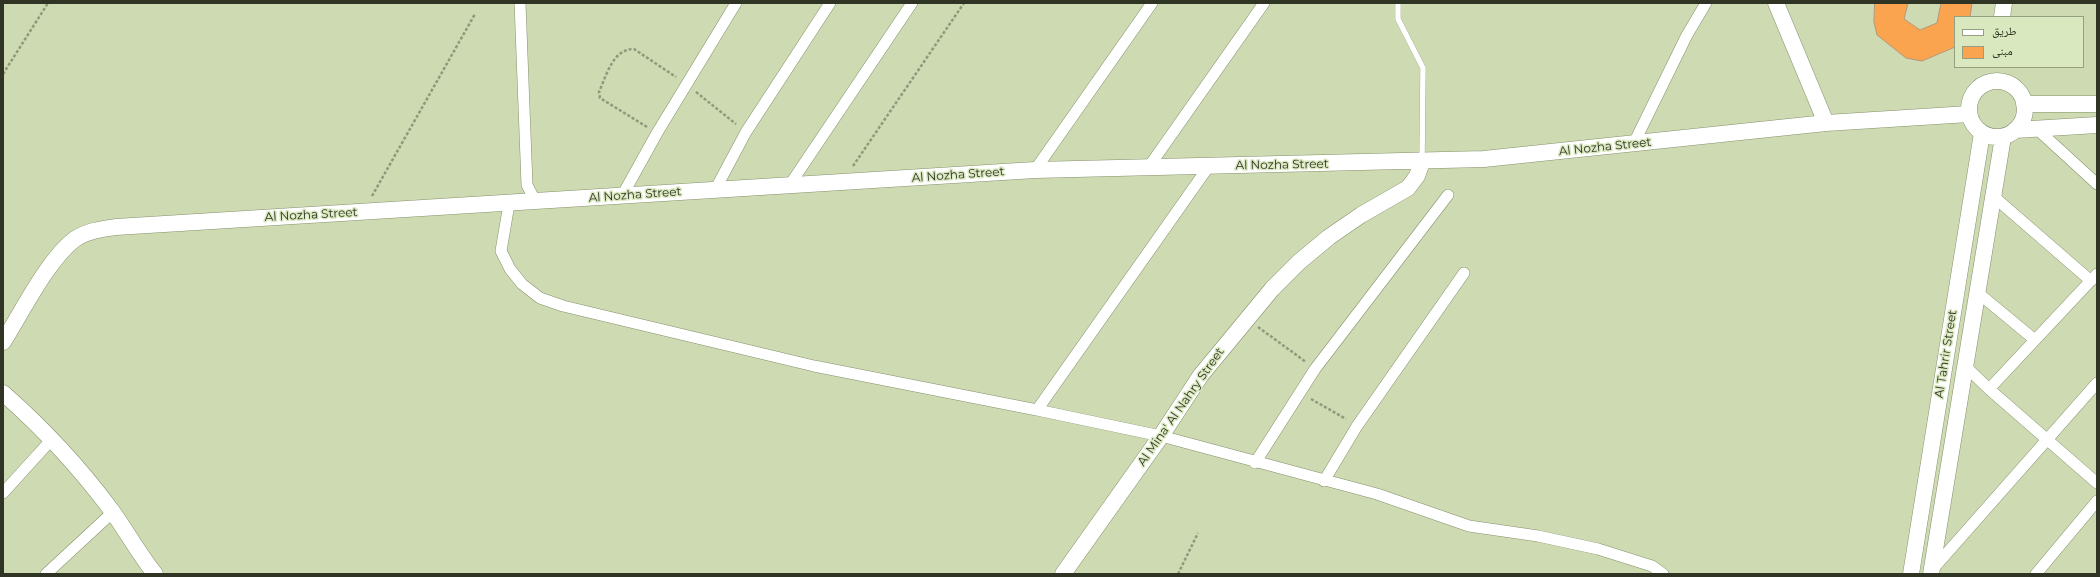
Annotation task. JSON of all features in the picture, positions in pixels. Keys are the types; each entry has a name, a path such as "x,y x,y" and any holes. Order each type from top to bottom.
{"main road":[{"path":"1776,3 1826,122"},
{"path":"2002,16 2004,3"},
{"path":"2009,134 2024,115 2024,104 2018,91 1994,74 1985,84 1977,89 1972,96 1969,105 1969,114 1973,126 1982,133 1996,138 2037,129 2097,124"},
{"path":"2024,104 2097,104"},
{"name":"Al Nozha Street","path":"3,342 61,252 77,238 96,230 116,227 509,204 1035,170 1484,160 1826,122 1969,114"},
{"name":"Al Tahrir Street","path":"1911,574 1982,133"},
{"name":"Al Tahrir Street","path":"1931,572 1993,196 2009,134"},
{"name":"Al Mina' Al Nahry Street","path":"1063,574 1161,436 1201,375 1272,289 1299,262 1329,237 1361,215 1408,188 1417,176 1422,162"},
{"path":"3,393 52,439 85,476 113,512 150,572"}],"street":[{"path":"520,3 528,185 536,202"},
{"path":"622,196 657,133 736,3"},
{"path":"715,190 746,132 830,3"},
{"path":"789,186 912,3"},
{"path":"1035,170 1152,3"},
{"path":"1148,168 1264,3"},
{"path":"1634,143 1687,35 1706,3"},
{"path":"2037,129 2097,184"},
{"path":"1037,410 1209,166"},
{"path":"1255,462 1315,369 1448,195"},
{"path":"1989,389 2094,278 1993,196"},
{"path":"509,204 501,251 510,269 518,279 540,298 563,306 814,366 1161,436 1377,494 1469,526 1544,537 1598,549 1652,566 1663,574"},
{"path":"1324,481 1357,426 1464,273"},
{"path":"1977,292 2035,340"},
{"path":"1965,366 1989,389 2097,483"},
{"path":"1931,572 2097,383"},
{"path":"3,493 52,439"},
{"path":"2036,574 2097,502"},
{"path":"46,574 113,512"}],"lane":[{"path":"1398,3 1398,19 1423,68 1422,162"}],"path":[{"path":"3,74 48,3"},
{"path":"842,182 964,3"},
{"path":"363,212 475,14"},
{"path":"657,133 600,98 599,92 618,53 626,49 634,49 687,85 746,132"},
{"path":"1247,318 1315,369"},
{"path":"1300,392 1357,426"},
{"path":"1178,574 1198,533"}],"building":[{"path":"1875,3 1908,3 1904,19 1920,30 1937,23 1941,3 1972,3 1970,16 1954,16 1954,47 1922,61 1906,58 1877,35 1874,22"}]}
